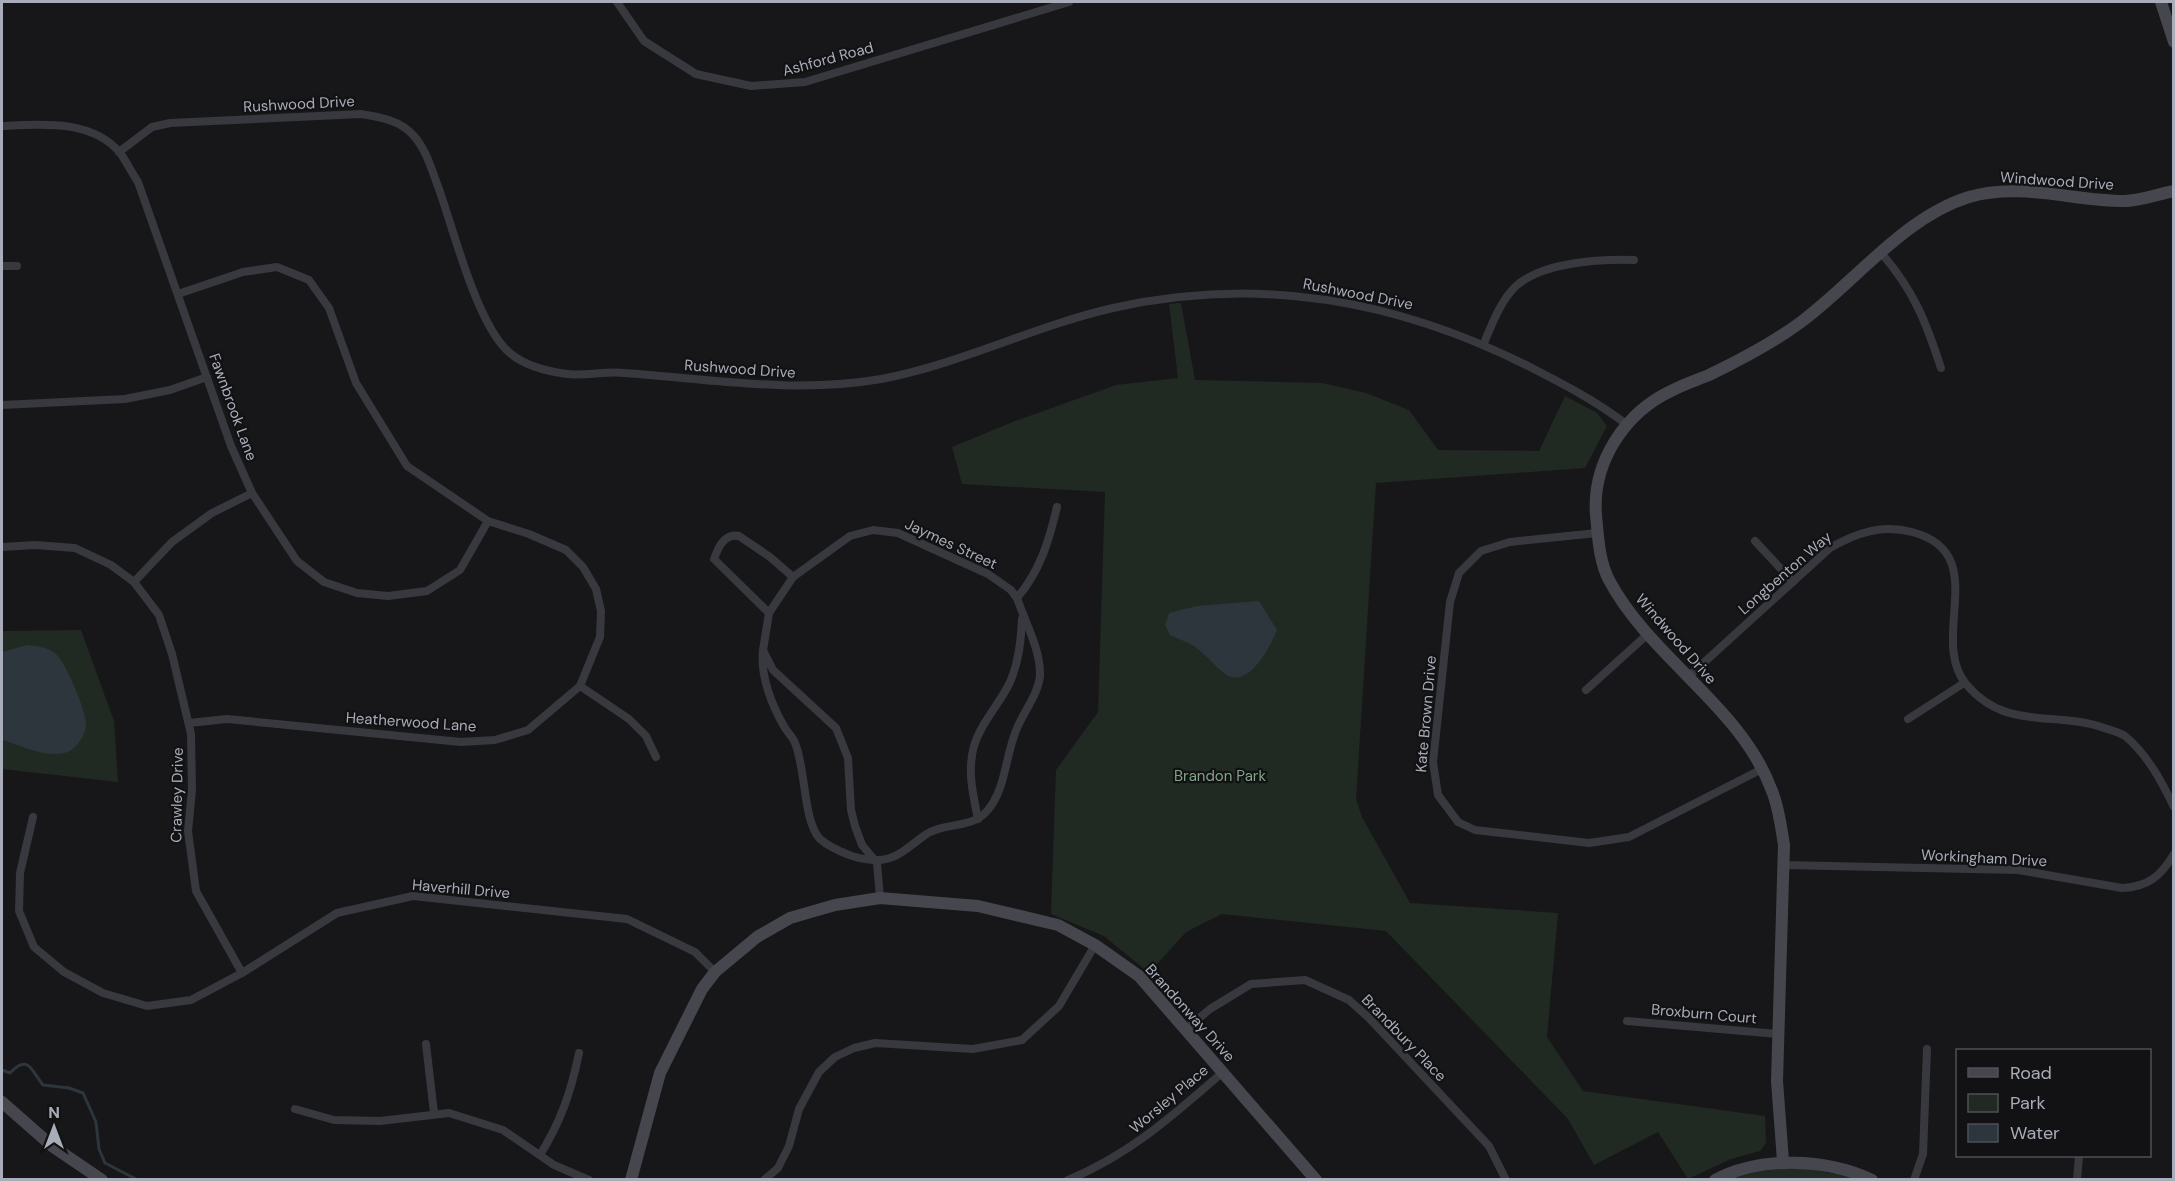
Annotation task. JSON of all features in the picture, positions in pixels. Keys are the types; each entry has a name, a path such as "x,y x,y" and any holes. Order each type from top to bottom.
{"street":[{"name":"Ashford Road","path":"617,2 644,41 696,74 736,85 766,87 804,82 1069,2"},
{"path":"2160,2 2174,42"},
{"name":"Rushwood Drive","path":"119,152 152,127 170,123 361,114 389,119 413,134 428,158 483,315 503,347 534,368 570,375 620,372 779,387 847,383 913,373 1110,309 1154,300 1222,294 1295,295 1360,305 1412,317 1484,344 1588,396 1626,424"},
{"name":"Fawnbrook Lane","path":"2,126 49,123 87,130 119,152 138,182 207,377 252,493 297,561 324,582 357,593 388,596 427,591 460,570 488,521"},
{"name":"Windwood Drive","path":"1783,1161 1777,1081 1784,865 1780,819 1773,791 1762,769 1731,724 1635,618 1608,579 1597,533 1597,483 1607,456 1626,424 1672,390 1743,357 1798,324 1882,254 1907,229 1927,215 1973,196 1997,191 2129,201 2174,191"},
{"path":"1882,254 1922,310 1941,368"},
{"path":"1484,344 1500,308 1516,286 1539,273 1599,259 1634,260"},
{"path":"2,266 17,266"},
{"name":"Heatherwood Lane","path":"178,294 243,272 277,267 309,280 329,308 356,384 407,466 488,521 529,534 566,550 583,567 596,589 601,611 600,638 580,686 528,730 495,740 460,742 227,719 189,723"},
{"path":"2,405 125,399 170,390 207,377"},
{"path":"134,582 172,542 212,513 252,493"},
{"path":"1017,598 1047,549 1057,507"},
{"name":"Longbenton Way","path":"1688,677 1830,548 1854,534 1900,529 1930,537 1951,559 1957,590 1953,634 1955,659 1964,683 1990,707 2024,718 2093,724 2123,735 2146,758 2174,807"},
{"name":"Jaymes Street","path":"769,613 793,578 850,536 873,530 898,532 988,574 1011,590 1017,598 1038,657 1040,677 1034,696 1017,727 999,792 987,812 978,819 970,776 974,746 992,709 1010,682 1020,651 1023,615"},
{"name":"Kate Brown Drive","path":"1597,533 1510,542 1481,551 1459,573 1450,602 1433,762 1437,795 1458,822 1475,830 1588,843 1629,837 1762,769"},
{"path":"793,578 770,557 739,536 734,535 725,539 714,559 769,613 762,658 770,698 795,742 805,779 812,826 820,838 837,851 877,862 900,854 916,844 926,834 978,819"},
{"path":"1755,540 1793,582"},
{"name":"Crawley Drive","path":"2,547 35,545 75,549 111,565 134,582 159,615 172,654 189,723 192,790 188,831 196,891 242,974"},
{"path":"1586,690 1649,633"},
{"path":"763,650 773,670 836,728 848,758 851,810 855,826 868,855 877,862 880,898"},
{"path":"1908,718 1964,683"},
{"path":"580,686 629,719 646,736 656,757"},
{"name":"Haverhill Drive","path":"33,817 20,873 19,912 34,947 64,972 103,993 147,1006 190,1000 242,974 337,913 413,896 627,919 695,951 716,972"},
{"name":"Workingham Drive","path":"1784,865 2018,870 2122,888 2139,887 2152,880 2163,872 2172,858"},
{"name":"Brandonway Drive","path":"632,1179 660,1073 702,989 716,972 757,937 790,918 836,905 880,898 978,906 1058,926 1095,945 1139,976 1316,1179"},
{"path":"764,1179 778,1168 789,1146 799,1108 819,1072 835,1057 854,1048 875,1043 973,1049 1022,1040 1059,1006 1095,945"},
{"name":"Brandbury Place","path":"1186,1029 1210,1009 1251,984 1305,980 1349,1000 1369,1018 1489,1146 1506,1179"},
{"name":"Broxburn Court","path":"1627,1021 1778,1035"},
{"path":"426,1044 434,1113"},
{"path":"1914,1179 1923,1154 1927,1049"},
{"path":"540,1155 552,1136 570,1095 579,1053"},
{"name":"Worsley Place","path":"1068,1179 1101,1166 1148,1137 1223,1072"},
{"path":"2,1102 52,1146 102,1179"},
{"path":"296,1108 334,1120 380,1121 449,1113 502,1130 554,1165 589,1179"},
{"path":"2077,1179 2079,1157"},
{"path":"1715,1179 1728,1173 1783,1161 1834,1166 1872,1179"}],"green space":[{"name":"Brandon Park","path":"1181,303 1195,380 1322,383 1366,393 1409,410 1438,450 1539,451 1565,396 1597,413 1607,426 1585,468 1376,483 1356,799 1362,817 1410,903 1558,913 1547,1037 1583,1091 1765,1116 1766,1143 1760,1151 1731,1159 1688,1179 1658,1132 1594,1165 1568,1119 1386,931 1222,914 1186,932 1149,973 1104,936 1051,914 1056,770 1098,712 1105,492 962,484 952,447 1015,421 1116,385 1178,378 1169,304"},
{"path":"81,630 114,721 118,782 2,769 2,631"},
{"path":"1774,1163 1870,1180 1715,1180"}],"water":[{"path":"1259,601 1277,630 1260,661 1253,669 1239,677 1227,675 1195,647 1170,635 1165,625 1169,613 1197,606"},
{"path":"27,645 39,646 57,655 79,697 85,715 85,732 80,741 68,752 49,754 2,740 2,652"}],"waterway":[{"path":"2,1070 10,1073 16,1067 26,1065 33,1070 43,1085 69,1088 83,1093 96,1122 99,1149 105,1163 138,1180"}]}
